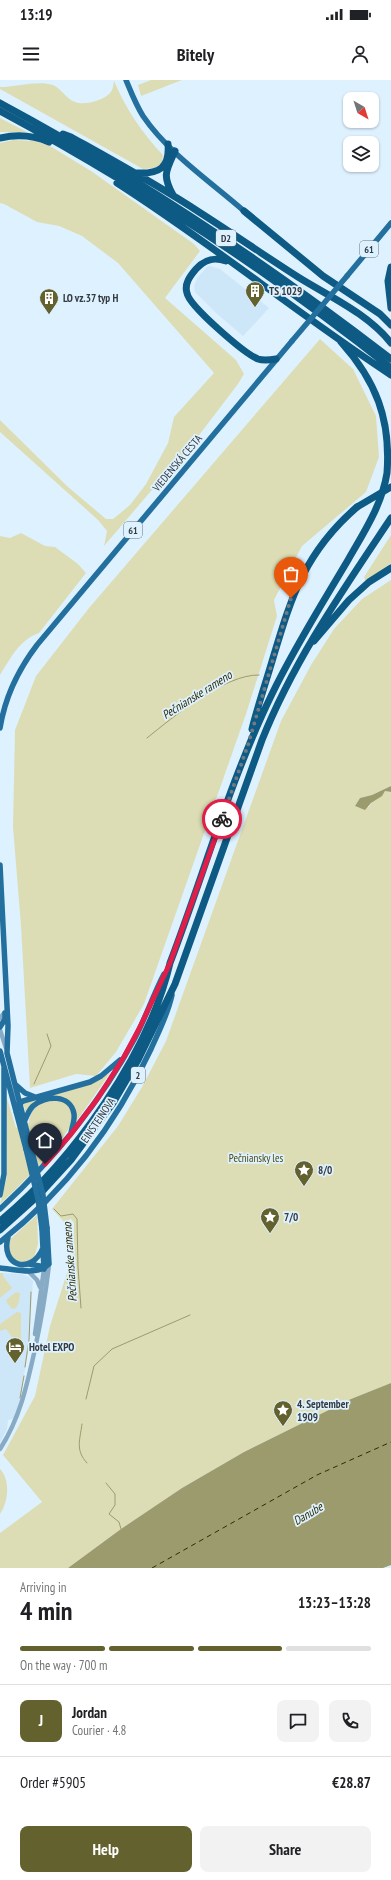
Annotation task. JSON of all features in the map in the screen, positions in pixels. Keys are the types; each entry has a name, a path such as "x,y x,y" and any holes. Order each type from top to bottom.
{"highway":[{"name":"D2","path":"0,103 131,178 241,249 311,298 391,359"},
{"name":"D2","path":"0,111 52,139 149,197 291,292 391,368"},
{"path":"51,131 71,137 135,172 298,277 354,311 379,330 391,344"},
{"path":"0,138 10,136 28,136 50,142 158,210 341,342 391,375"},
{"path":"135,172 151,173 162,168 168,158 168,144"},
{"path":"173,196 165,177 166,170 175,151"},
{"path":"149,197 158,210"},
{"path":"244,211 323,276 380,314 391,325"},
{"path":"230,261 216,258 202,263 188,280 186,289 188,297 208,320 250,355 263,361 276,360"},
{"path":"391,266 388,281 391,308"},
{"path":"248,745 279,679 368,525 385,485 389,440 383,408 375,387 368,376 341,342"},
{"path":"0,1221 50,1173 81,1136 108,1099 132,1057 166,983 170,963 248,745 286,613 297,585 319,547 339,524 357,507 391,487"},
{"path":"0,1230 55,1178 96,1128 113,1103 138,1060 175,984 262,740 285,688 315,633 391,518"},
{"path":"308,647 349,600 369,582 391,568"}],"main road":[{"path":"126,80 142,114 156,133 244,211"},
{"name":"VIEDENSKÁ CESTA","path":"0,728 6,702 15,680 34,650 391,223"},
{"path":"0,865 6,1003 8,1018 7,1053 25,1120 29,1149"},
{"name":"EINSTEINOVA","path":"0,1209 33,1178 71,1134 98,1098 124,1057 170,963"},
{"name":"EINSTEINOVA","path":"0,1242 42,1205 66,1180 110,1123 145,1062 170,1005 175,984"},
{"path":"0,1031 5,1019 6,1003"},
{"path":"0,1051 16,1112 43,1195 47,1268"},
{"name":"2","path":"20,1103 95,1080 124,1057"},
{"path":"0,1196 4,1174 4,1068"},
{"path":"16,1085 25,1093 36,1097"},
{"path":"25,1120 29,1111 38,1103 53,1098 62,1099 70,1105 74,1113 71,1134"},
{"path":"16,1112 20,1103"},
{"path":"45,1229 43,1248 47,1268"},
{"path":"10,1234 4,1247 5,1257 14,1263 28,1267"},
{"path":"28,1267 36,1260 43,1248"},
{"path":"0,1268 40,1266 47,1268"}],"street":[{"path":"0,1018 5,1012"},
{"path":"7,1053 0,1031 6,1029 8,1018"},
{"path":"28,1267 41,1289"},
{"path":"34,1351 41,1289 47,1268"},
{"path":"0,1449 22,1404 34,1351 47,1268"}],"shaded area":[{"path":"210,266 220,269 269,308 243,336 216,313 195,292 194,286 197,278 207,267"},
{"path":"0,1273 21,1274 29,1277 33,1281 28,1352 20,1398 15,1418 8,1420 7,1429 0,1443"}],"green space":[{"path":"151,80 182,80 141,96 138,85"},
{"path":"114,81 135,120 163,155 162,163 155,168 143,169 0,89 0,87 34,83 53,85 59,88 72,101 83,103 94,102 107,96 112,91"},
{"path":"0,118 27,132 0,132"},
{"path":"13,140 35,141 50,146 91,171 194,244 200,251 165,298 236,360 244,374 171,472 151,491 104,546 107,531 98,520 0,432 0,420 67,486 106,519 113,519 130,505 146,484 168,443 174,417 214,373 118,263 82,236 59,226 37,222 0,203 0,143"},
{"path":"320,339 353,369 376,416 379,457 366,492 302,546 274,600 277,616 246,714 144,1004 116,1052 96,1076 76,1074 30,1088 21,926 13,827 15,730 36,676 89,608"},
{"path":"21,533 45,546 55,547 78,564 86,573 39,633 26,640 16,650 0,675 0,536 10,538"},
{"path":"391,535 391,563 366,582 364,577"},
{"name":"Pečniansky les","path":"391,580 391,786 372,795 360,798 355,806 360,808 369,807 372,802 385,791 391,792 391,1383 351,1399 244,1452 182,1488 121,1529 68,1568 0,1568 0,1533 42,1502 3,1455 35,1396 50,1326 73,1254 74,1223 71,1219 64,1222 52,1209 118,1126 142,1087 166,1041 281,721 311,665 334,629 362,599"},
{"path":"110,1073 76,1122 75,1109 51,1096 26,1114 23,1103 90,1084"},
{"path":"6,1095 16,1128 29,1123 31,1113 35,1108 50,1100 56,1100 67,1105 71,1111 72,1119 67,1132 50,1153 0,1204 7,1176"},
{"path":"37,1215 38,1244 34,1258 21,1262 8,1258 4,1250 7,1242"},
{"path":"0,1273 3,1273 3,1276 12,1288 0,1298"},
{"path":"16,1292 20,1293 19,1302 16,1308 12,1309 6,1300"},
{"path":"17,1312 21,1313 21,1354 18,1350 20,1348 6,1329 0,1331 0,1324"},
{"path":"0,1469 6,1479 7,1492 5,1504 0,1514"}],"water":[{"path":"391,786 391,792 385,791 382,796 371,803 365,810 355,806 360,798 372,795"},
{"name":"Danube","path":"391,1383 391,1565 383,1568 68,1568 121,1529 182,1488 244,1452 351,1399"}],"waterway":[{"name":"Pečnianske rameno","path":"147,738 200,698 215,689 231,681 259,675"},
{"name":"Pečnianske rameno","path":"34,1084 51,1046 47,1034"},
{"name":"Pečnianske rameno","path":"54,1209 61,1216 73,1214 77,1219 81,1308"},
{"path":"25,1367 29,1340 31,1292"},
{"path":"86,1399 94,1366 112,1349 190,1315"},
{"path":"20,1398 24,1376"},
{"name":"Pečnianske rameno","path":"82,1424 79,1445 81,1454 87,1463"},
{"name":"Pečnianske rameno","path":"106,1483 115,1494 115,1505 109,1514 119,1522 121,1529"}],"ferry route":[{"path":"152,1568 317,1475 391,1442"}],"way so far":[{"path":"222,819 248,745 254,720 291,598"}],"place":[{"name":"TS 1029","path":"255,308"},
{"name":"LO vz.37 typ H","path":"49,315"},
{"name":"8/0","path":"304,1187"},
{"name":"7/0","path":"270,1234"},
{"name":"Hotel EXPO","path":"15,1364"},
{"name":"4. September 1909","path":"283,1427"}],"route":[{"path":"45,1164 71,1134 98,1098 124,1057 140,1027 170,963 222,819"}]}
